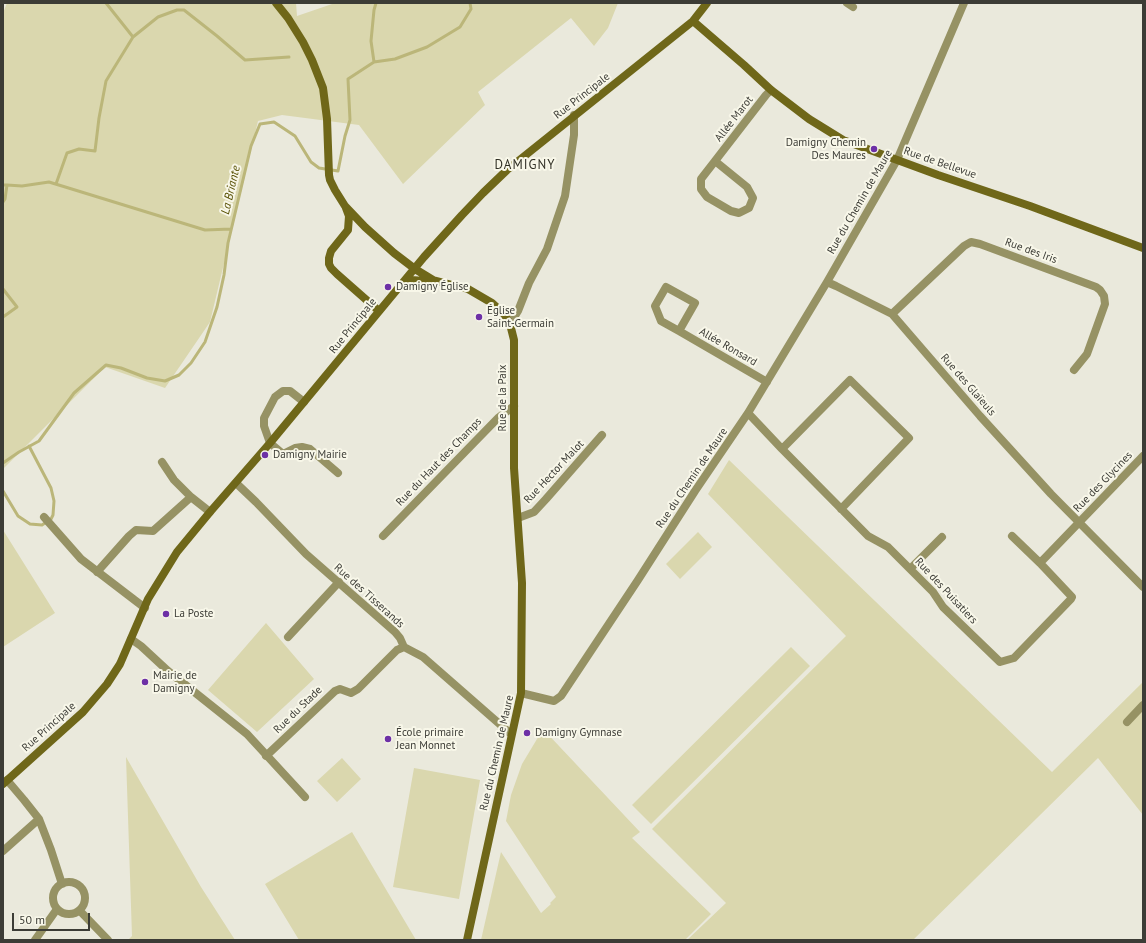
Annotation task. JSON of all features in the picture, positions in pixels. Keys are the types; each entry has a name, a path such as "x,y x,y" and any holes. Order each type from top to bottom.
{"street":[{"path":"276,3 288,18 303,42 323,88 327,119 330,180 349,216 348,230"},
{"name":"Rue Principale","path":"5,782 83,712 107,684 120,664 148,599 177,552 270,443 424,257 483,193 507,170 693,21 707,3"},
{"name":"Rue du Chemin de Maure","path":"467,940 521,693 554,701 561,696 638,580 694,491 748,413 897,160 964,3"},
{"name":"Rue de Bellevue","path":"693,21 744,64 771,90 809,119 843,140 938,175 1030,206 1143,248"},
{"name":"Allée Marot","path":"715,162 747,187 753,198 749,208 739,213 730,211 707,197 701,189 702,179 715,162 771,90"},
{"path":"345,206 365,228 415,269 433,280 468,289 492,303 504,314 510,324 518,311 529,283 547,249 565,196 574,135 574,115"},
{"path":"365,228 356,227 348,230 331,251 328,258 329,264 336,274 379,311"},
{"name":"Rue des Iris","path":"892,314 964,246 971,242 980,244 1096,287 1100,290 1104,296 1105,304 1087,354 1074,370"},
{"path":"404,282 411,280 433,280"},
{"name":"Rue des Glaïeuls","path":"826,282 892,314 985,421 1078,523 1143,587"},
{"name":"Allée Ronsard","path":"679,332 695,303 666,287 656,306 661,321 679,332 767,382"},
{"name":"Rue de la Paix","path":"510,324 514,340 514,468 522,583 521,693"},
{"path":"782,449 850,380 909,438 841,509"},
{"path":"304,402 290,390 283,391 276,397 264,418 264,426 270,443 283,454 295,448 302,447 310,449 338,473"},
{"name":"Rue du Haut des Champs","path":"383,536 498,418 514,406"},
{"name":"Rue des Puisatiers","path":"748,413 868,536 888,547 933,592 943,607 1000,662 1014,658 1072,597 1071,594 1040,563"},
{"name":"Rue Hector Malot","path":"518,518 534,512 602,435"},
{"name":"Rue des Glycines","path":"1078,523 1143,456"},
{"path":"162,462 174,480 191,497 210,512"},
{"name":"Rue des Tisserands","path":"236,483 306,554 395,632 400,638 404,647"},
{"path":"97,572 128,536 136,530 153,531 191,497"},
{"path":"44,517 81,559 144,608"},
{"path":"1012,536 1040,563 1078,523"},
{"path":"910,569 942,537"},
{"path":"288,637 339,582"},
{"path":"131,639 247,734 305,797"},
{"path":"404,647 423,656 511,734"},
{"name":"Rue du Stade","path":"266,756 334,691 340,690 350,693 358,689 398,650 404,647"},
{"path":"1126,722 1143,705"},
{"path":"5,782 24,800 39,819 62,884"},
{"path":"3,851 39,819"},
{"path":"66,882 77,884 82,888 85,903 80,911 75,914 65,914 57,908 53,901 56,889 62,884 66,882"},
{"path":"35,940 57,908"},
{"path":"80,911 108,940"}],"shaded area":[{"path":"7,3 296,3 297,16 335,3 618,3 608,28 594,46 571,18 478,92 485,105 403,184 359,125 282,115 258,121 210,322 165,388 105,367 3,469 3,13"},
{"path":"729,460 1052,772 1143,682 1143,815 1098,758 913,940 687,940 726,903 652,829 846,636 708,494"},
{"path":"3,530 55,613 3,647"},
{"path":"698,532 712,547 680,579 666,564"},
{"path":"266,623 314,679 257,732 208,690"},
{"path":"791,647 810,666 651,824 632,805"},
{"path":"543,729 640,832 632,838 711,914 685,940 481,940 501,852 541,913 556,897 506,821 511,795 522,764"},
{"path":"126,757 201,887 235,940 128,940 132,936"},
{"path":"342,758 361,779 337,802 317,781"},
{"path":"414,768 480,780 459,899 393,887"},
{"path":"352,832 416,940 299,940 265,884"}],"waterway":[{"path":"106,3 133,37"},
{"path":"374,62 371,41 376,3"},
{"name":"La Briante","path":"3,463 39,441 74,393 106,365 121,368 147,378 165,381 179,375 191,363 205,342 217,307 224,275 228,243 251,146 260,124 274,122 295,136 311,162 319,168 338,171 345,136 350,120 348,79 374,62 395,59 427,47 460,27 471,9 470,3"},
{"path":"56,184 67,153 79,149 95,151 106,81 133,37 158,17 177,10 184,10 245,60 289,57"},
{"path":"7,185 22,186 49,182 205,230 231,229"},
{"path":"3,185 7,185 5,199 3,202"},
{"path":"3,289 17,307 3,317"},
{"path":"3,491 18,516 30,524 42,525 51,519 53,515 54,501 51,488 29,446"}],"place":[{"name":"Damigny Chemin Des Maures","path":"874,149"},
{"name":"Damigny Église","path":"388,287"},
{"name":"Église Saint-Germain","path":"479,317"},
{"name":"Damigny Mairie","path":"265,455"},
{"name":"La Poste","path":"166,614"},
{"name":"Mairie de Damigny","path":"145,682"},
{"name":"Damigny Gymnase","path":"527,733"},
{"name":"École primaire Jean Monnet","path":"388,739"}],"district":[{"name":"DAMIGNY","path":"525,165"}]}
